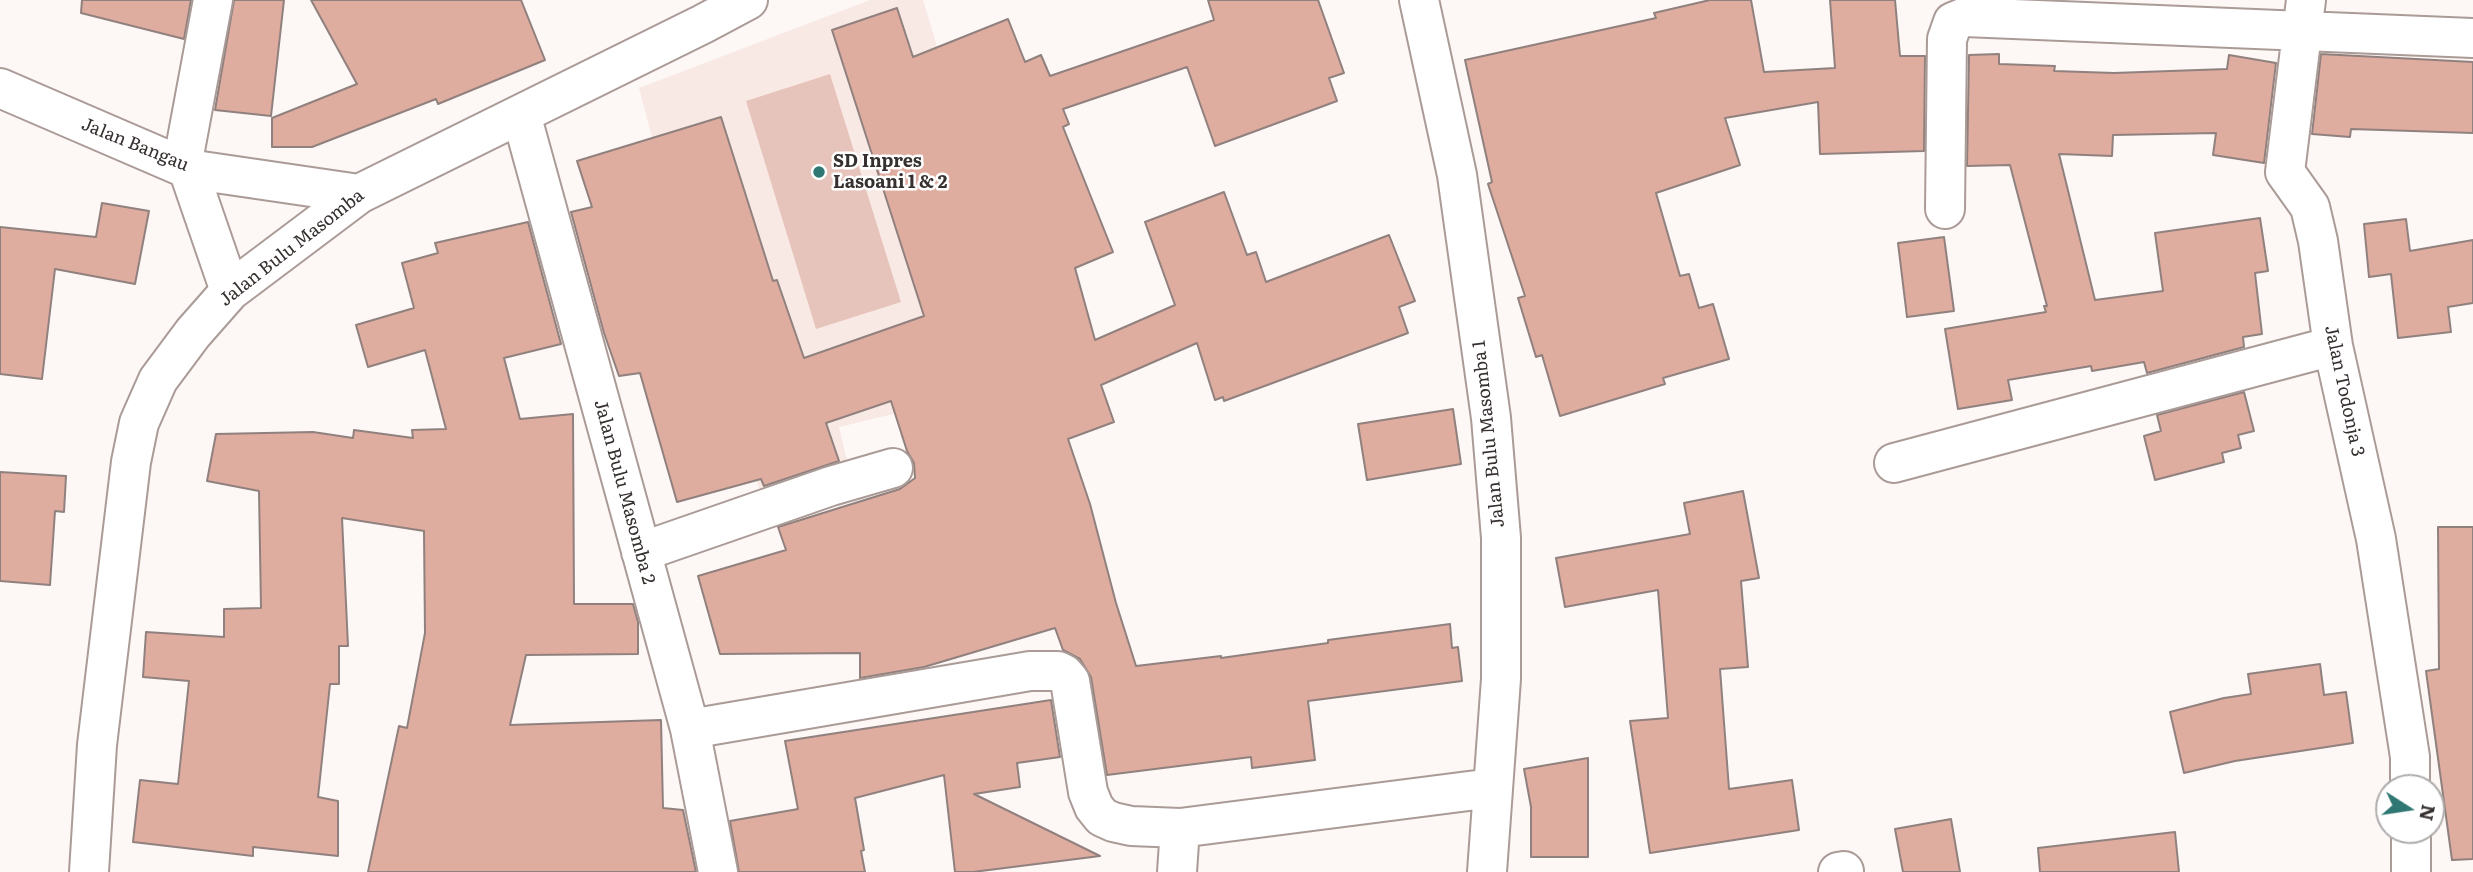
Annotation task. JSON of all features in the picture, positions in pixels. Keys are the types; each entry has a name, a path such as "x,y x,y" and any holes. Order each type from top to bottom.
{"street":[{"path":"213,0 185,168 230,291"},
{"name":"Jalan Bulu Masomba","path":"89,872 97,745 118,553 139,423 158,380 230,291 359,194 748,0"},
{"name":"Jalan Bulu Masomba 1","path":"1419,0 1457,175 1490,418 1500,538 1501,679 1487,872"},
{"path":"1945,209 1947,39 1953,22 1965,17 2303,16 2473,38"},
{"name":"Jalan Todonja 3","path":"2303,16 2285,172 2310,207 2318,241 2333,346 2376,539 2410,757 2410,774"},
{"name":"Jalan Bangau","path":"0,88 185,168 359,194"},
{"name":"Jalan Bulu Masomba 2","path":"521,114 690,729 718,872"},
{"path":"1894,463 2333,346"},
{"path":"641,552 831,486 893,468"},
{"path":"690,729 1030,671 1058,671 1070,681 1088,792 1102,817 1113,822 1131,826 1180,828 1492,788"},
{"path":"1177,872 1180,828"},
{"path":"2411,844 2411,872"},
{"path":"1838,872 1844,872"}],"shaded area":[{"name":"SD Inpres Lasoani 1 & 2","path":"870,0 923,0 1034,367 931,405 839,427 850,473 764,502 711,359 639,88"},
{"path":"830,74 901,302 816,329 746,101"}],"building":[{"path":"82,0 191,0 184,39 81,13"},
{"path":"234,0 284,0 271,116 215,110"},
{"path":"311,0 521,0 545,60 438,104 436,99 312,147 272,147 272,118 357,84"},
{"path":"1208,0 1318,0 1344,73 1329,78 1337,101 1215,146 1187,67 1063,109 1069,124 1063,127 1113,252 1075,268 1095,340 1175,305 1145,222 1224,192 1247,255 1256,252 1266,282 1389,235 1415,301 1399,307 1408,333 1224,401 1223,397 1215,400 1197,343 1101,385 1114,422 1068,439 1090,504 1136,666 1221,658 1450,624 1452,648 1458,647 1462,681 1308,701 1315,760 1252,768 1251,757 1107,775 1091,677 1080,659 1063,650 1055,628 924,667 860,678 860,653 720,654 698,576 786,550 778,527 900,489 915,478 914,463 907,451 891,401 826,423 839,461 764,486 761,479 677,502 640,373 619,376 604,333 571,212 592,207 577,161 721,117 773,281 777,280 804,358 924,316 832,30 897,8 913,57 1008,19 1025,62 1041,55 1050,76 1214,20"},
{"path":"1710,0 1751,0 1764,72 1835,68 1830,0 1895,0 1900,56 1925,56 1924,151 1820,154 1818,102 1725,118 1740,165 1656,193 1680,276 1689,274 1699,308 1713,304 1729,359 1663,378 1665,384 1560,416 1542,355 1536,357 1518,298 1525,296 1488,184 1492,182 1465,60 1656,18 1654,13"},
{"path":"1999,54 1999,64 2055,66 2054,71 2114,73 2227,69 2229,55 2276,63 2264,163 2213,155 2216,133 2113,135 2112,156 2059,154 2095,300 2163,291 2155,233 2260,218 2268,271 2255,273 2262,334 2243,337 2244,347 2147,373 2144,362 2092,371 2091,366 2008,380 2012,400 1958,409 1945,329 2046,312 2044,306 2047,306 2010,165 1967,166 1969,55"},
{"path":"2321,54 2473,62 2473,133 2351,129 2350,137 2312,134"},
{"path":"102,203 149,211 135,284 55,269 42,379 0,374 0,227 96,237"},
{"path":"2406,219 2410,251 2473,240 2473,303 2448,307 2451,332 2398,338 2391,274 2369,277 2364,224"},
{"path":"528,222 561,344 504,358 520,419 573,414 574,604 633,604 638,622 638,654 526,655 510,725 661,720 663,808 683,810 696,872 368,872 399,726 407,728 425,633 424,531 342,518 348,646 339,646 339,684 330,684 318,797 338,801 338,856 253,847 253,856 133,842 140,780 178,784 189,681 143,677 146,632 224,637 224,609 261,608 259,491 207,481 216,434 313,432 353,438 354,430 413,438 412,430 446,429 425,350 368,367 356,325 414,308 402,263 438,253 435,243"},
{"path":"1944,237 1954,311 1907,317 1898,243"},
{"path":"2244,392 2254,431 2238,435 2241,448 2222,453 2224,462 2155,480 2144,436 2161,431 2157,415"},
{"path":"1453,409 1461,464 1367,480 1358,424"},
{"path":"0,472 66,476 64,512 55,511 50,585 0,581"},
{"path":"1743,491 1759,578 1741,581 1748,667 1720,669 1729,789 1792,780 1799,830 1650,853 1630,721 1668,718 1658,590 1565,607 1556,558 1690,534 1684,503"},
{"path":"2438,527 2473,527 2473,859 2452,860 2445,809 2445,774 2440,774 2426,671 2439,669"},
{"path":"2320,664 2324,695 2346,692 2353,743 2235,761 2184,773 2170,712 2251,694 2248,674"},
{"path":"1051,700 1060,757 1017,763 1020,787 974,794 1100,856 955,872 944,775 855,798 865,872 739,872 730,821 798,809 785,741"},
{"path":"1588,758 1588,857 1531,857 1531,807 1524,769"},
{"path":"1951,819 1960,872 1903,872 1895,829"},
{"path":"2175,832 2179,872 2040,872 2038,848"}],"place":[{"name":"SD Inpres Lasoani 1 & 2","path":"819,172"}]}
